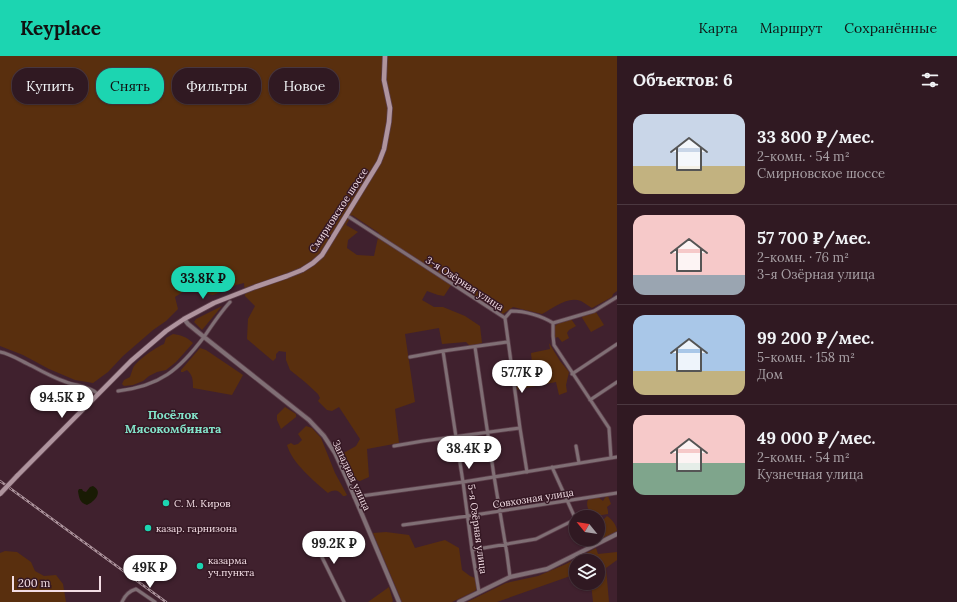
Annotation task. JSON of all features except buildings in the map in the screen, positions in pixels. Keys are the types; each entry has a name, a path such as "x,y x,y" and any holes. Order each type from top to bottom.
{"main road":[{"name":"Смирновское шоссе","path":"0,494 131,361 166,331 184,319 214,303 302,270 322,255 379,162 384,149 390,108 384,80 384,56"}],"street":[{"name":"3-я Озёрная улица","path":"346,215 505,318 507,342 527,472"},
{"path":"553,323 594,311 617,297"},
{"path":"118,391 146,386 176,369 188,358 230,302"},
{"path":"505,318 511,311 517,311 544,317 553,323"},
{"name":"Западная улица","path":"184,319 204,337 310,420 320,431 332,447 347,479 400,602"},
{"path":"553,323 554,346 609,428 611,458"},
{"path":"410,357 507,342"},
{"path":"572,374 617,344"},
{"path":"475,347 510,577"},
{"name":"5-я Озёрная улица","path":"443,351 479,592"},
{"path":"0,352 13,356 65,382 94,390 98,394"},
{"path":"590,400 617,382"},
{"path":"394,446 520,428"},
{"path":"576,446 579,463"},
{"path":"354,497 463,482 617,457"},
{"path":"552,467 571,510"},
{"name":"Совхозная улица","path":"403,525 617,493"},
{"path":"472,550 536,539 569,523"},
{"path":"459,602 510,577 547,569 617,534"},
{"path":"311,537 344,602"},
{"path":"122,602 125,596 136,589 155,602"}],"shaded area":[{"path":"0,56 617,56 617,291 612,297 592,308 581,301 571,300 561,303 542,314 513,307 503,314 453,282 444,296 427,291 422,300 434,307 443,307 465,316 480,326 482,343 470,346 466,342 442,344 439,328 405,334 415,402 395,409 399,443 367,449 369,477 360,481 349,477 340,455 356,446 360,439 339,407 332,411 327,410 318,401 320,398 318,394 290,370 286,360 286,352 279,351 273,361 247,339 248,319 255,306 245,296 244,283 213,295 202,293 197,285 175,297 178,309 166,321 153,330 123,356 108,372 93,383 75,380 49,369 23,355 0,346","holes":["352,215 379,233 374,256 357,255 347,248 348,240 358,232 346,225"]},
{"path":"222,306 202,330 194,322 196,319"},
{"path":"596,312 604,325 591,332 581,316"},
{"path":"571,319 576,326 567,333 569,338 562,342 558,337 555,338 555,326 560,322"},
{"path":"173,334 184,337 193,343 176,362 166,370 157,372 143,381 133,385 124,386 122,384 124,380 130,377 133,368 138,361 151,351 164,344 166,338"},
{"path":"549,343 569,372 566,385 567,392 559,395 556,382 516,390 513,365 532,363 531,353 550,349"},
{"path":"200,348 206,350 243,375 232,395 193,388 192,378 189,372 187,370 181,372 181,370"},
{"path":"285,407 296,414 296,417 281,429 277,420 277,415"},
{"path":"306,426 312,428 321,438 335,473 347,495 343,496 340,492 336,491 328,493 298,465 290,452 287,445 291,443 294,445 298,444 302,440 298,434"},
{"path":"93,486 98,491 98,494 90,504 87,505 80,500 78,491 79,489 82,489 86,492"},
{"path":"606,496 608,496 611,504 607,507 608,514 605,514 605,510 589,510 587,506 589,498 598,497 603,501"},
{"path":"607,516 611,519 617,531 605,537 605,525 605,518"},
{"path":"386,532 409,535 415,548 445,540 459,548 462,570 475,578 477,588 475,591 452,602 402,602 373,533"},
{"path":"596,548 598,554 585,554"},
{"path":"5,551 17,552 31,562 35,571 44,576 56,575 63,584 66,602 0,602 0,553"},
{"path":"617,552 617,560 606,568 609,602 593,602 592,590 605,590 605,554 598,554"},
{"path":"569,562 569,576 497,602 467,602 506,583 538,576"},
{"path":"389,587 392,602 368,602"}],"railway":[{"path":"0,481 166,602"}],"place":[{"name":"С. М. Киров","path":"166,503"},
{"name":"казар. гарнизона","path":"148,528"},
{"name":"казарма уч.пункта","path":"200,566"}],"district":[{"name":"Посёлок Мясокомбината","path":"173,422"}]}
